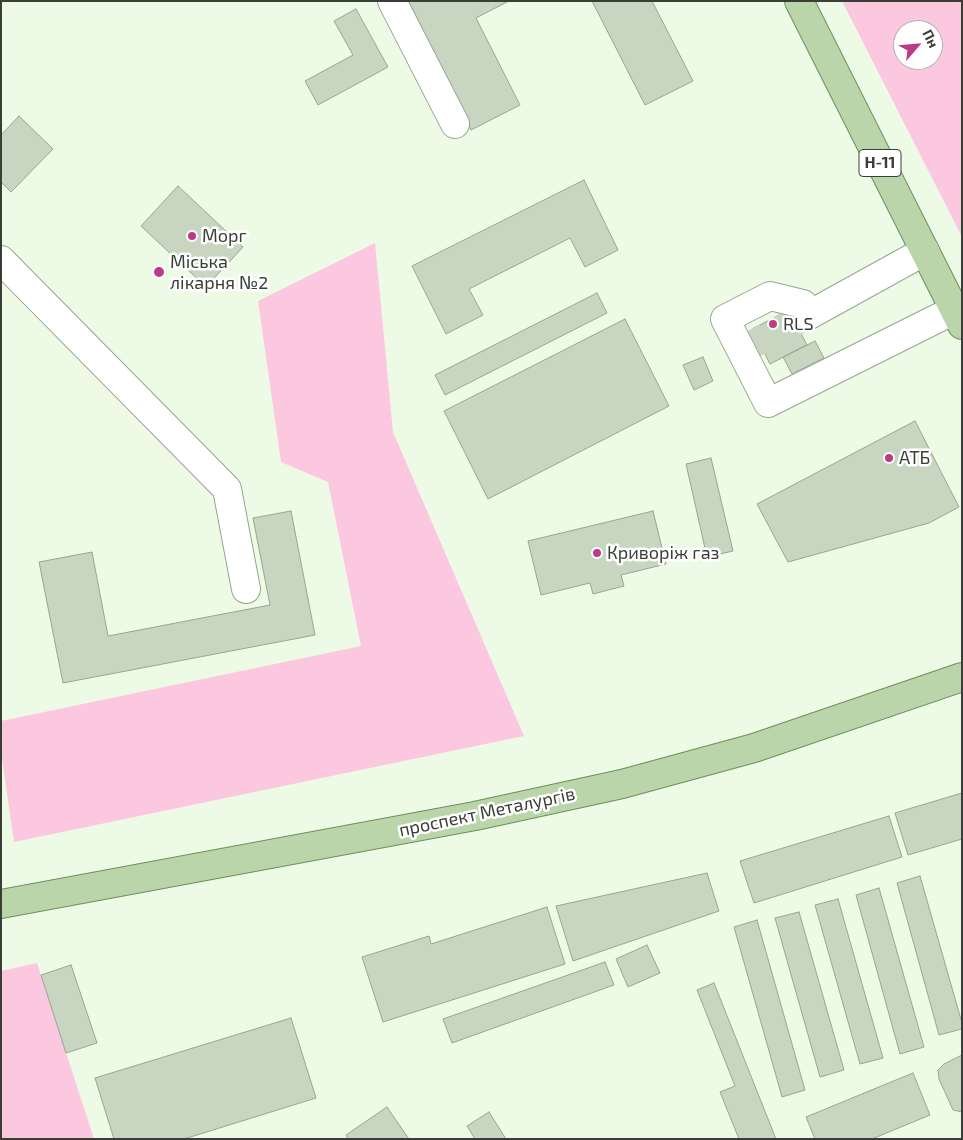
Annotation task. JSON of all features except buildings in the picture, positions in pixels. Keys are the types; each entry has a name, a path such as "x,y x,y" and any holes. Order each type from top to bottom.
{"main road":[{"name":"Н-11","path":"799,1 958,317"},
{"name":"проспект Металургів","path":"1,904 475,816 622,784 754,748 962,677"}],"lane":[{"path":"392,1 454,124"},
{"path":"925,251 809,315 803,304 770,296 725,318 768,403 958,317"},
{"path":"1,260 227,489 246,589"}],"shaded area":[{"path":"842,1 962,1 962,237"},
{"path":"375,243 393,432 524,736 14,842 1,752 1,721 361,646 328,482 281,462 258,301"},
{"path":"37,963 94,1139 1,1139 1,971"}],"tunnel":[{"path":"741,350 809,315"}],"place":[{"name":"Морг","path":"192,236"},
{"name":"Міська лікарня №2","path":"159,272"},
{"name":"RLS","path":"773,324"},
{"name":"АТБ","path":"889,458"},
{"name":"Криворіж газ","path":"597,553"}]}
